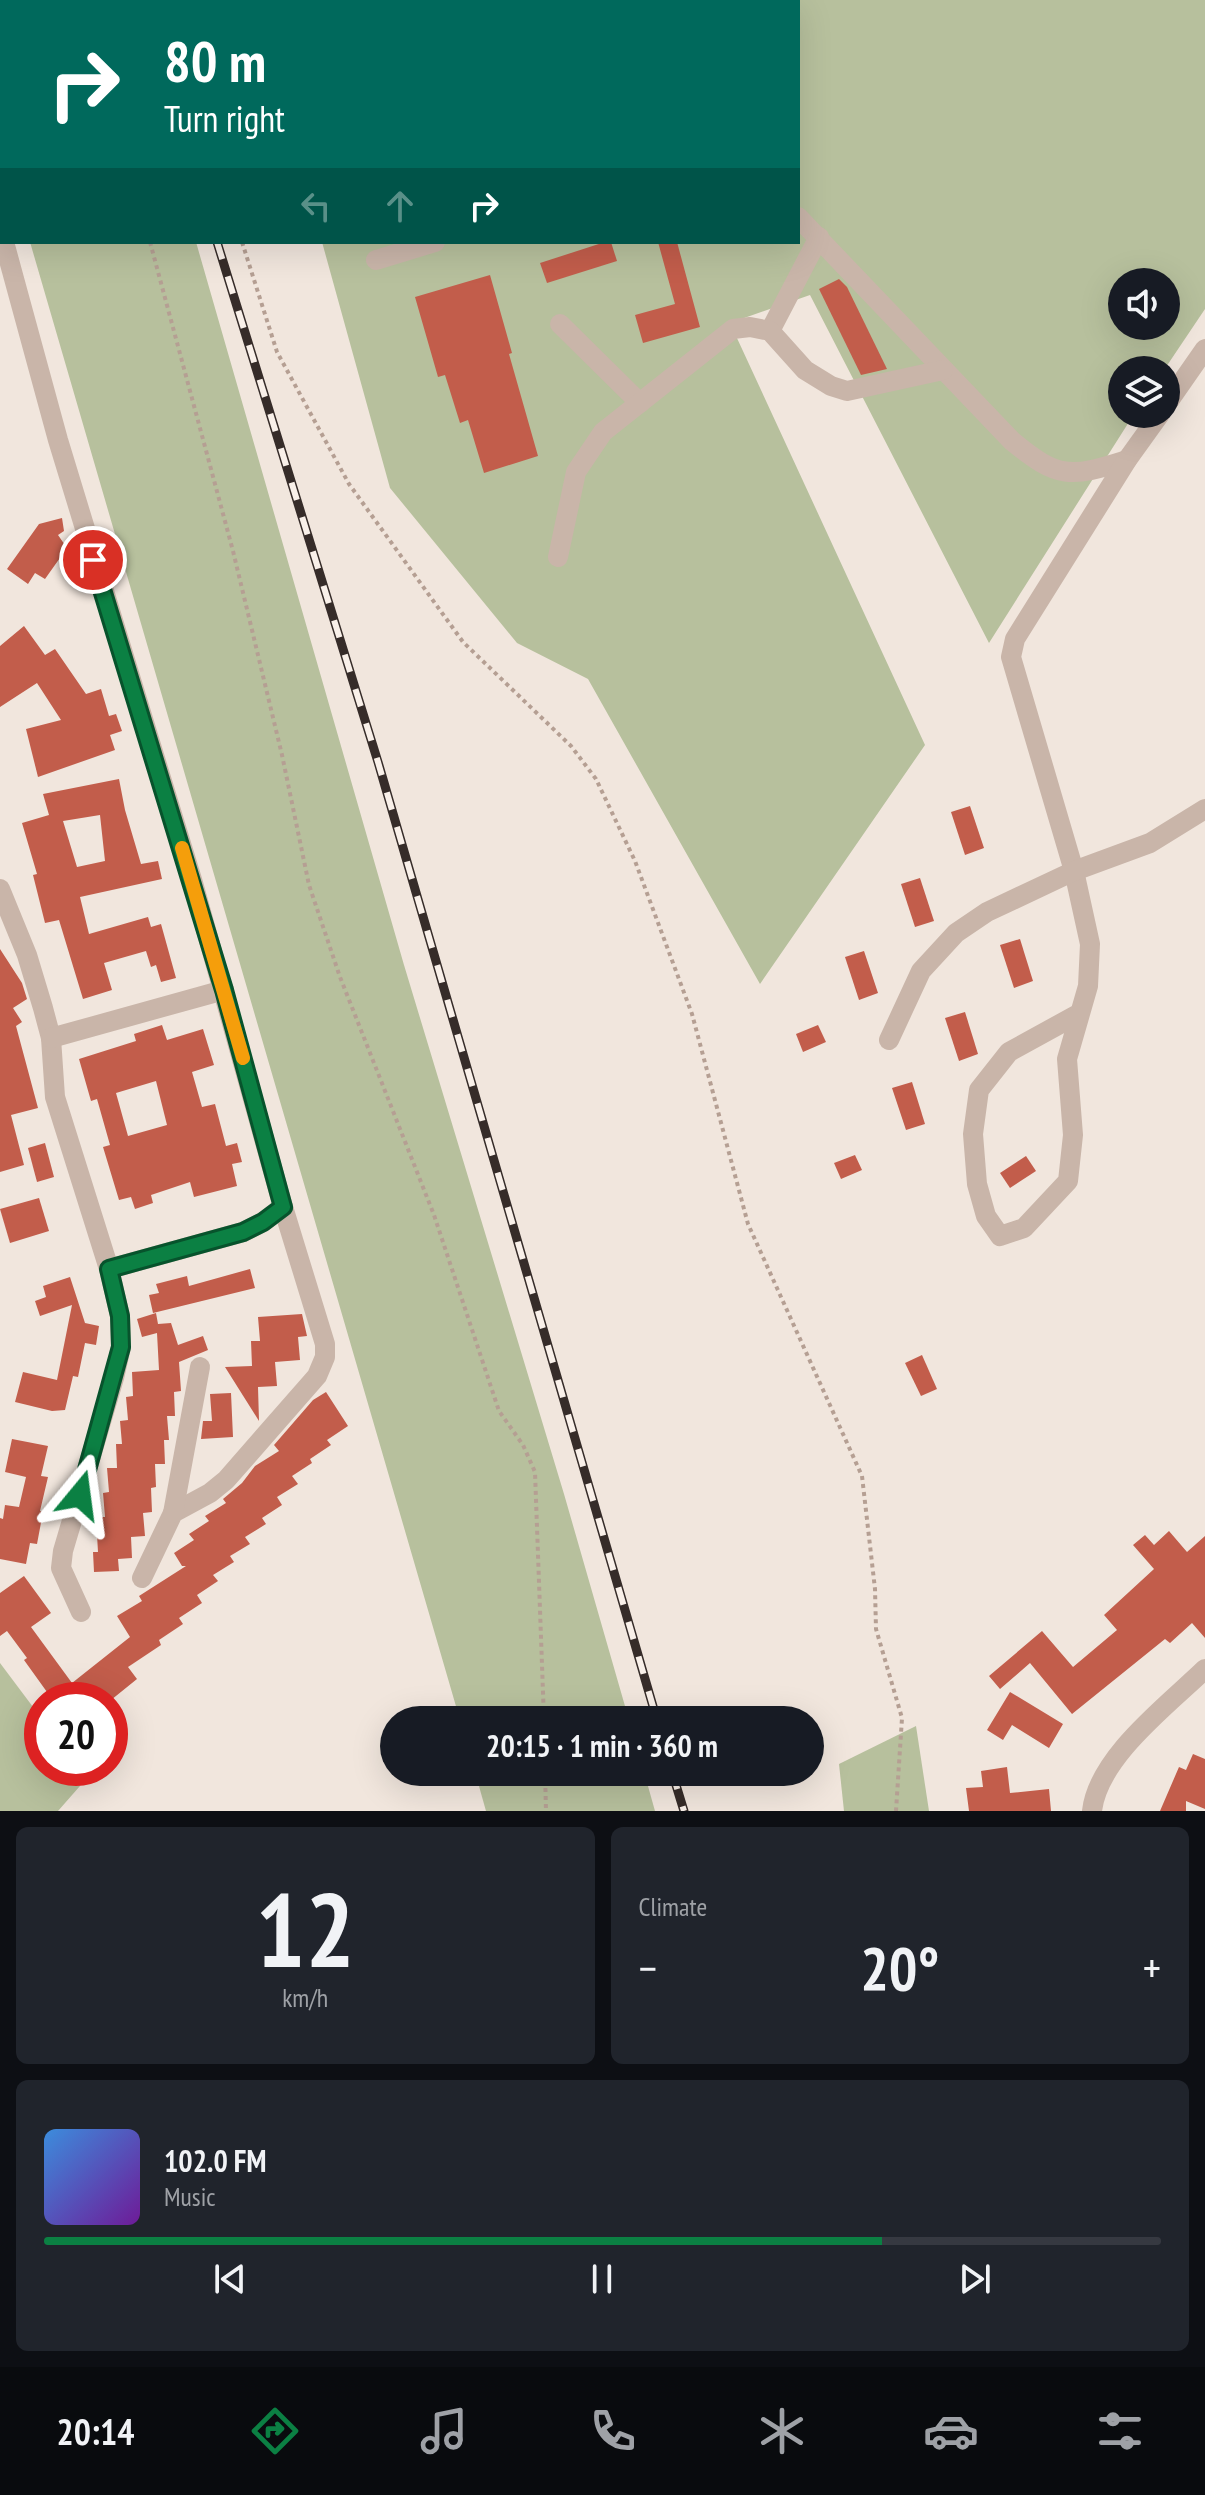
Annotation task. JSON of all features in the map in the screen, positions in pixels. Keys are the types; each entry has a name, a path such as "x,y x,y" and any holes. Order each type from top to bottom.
{"street":[{"path":"800,219 1012,441 1040,464 1058,472 1097,470 1127,460"},
{"path":"770,331 819,237"},
{"path":"5,244 58,440 224,990 283,1207 323,1332 325,1357 321,1370 226,1480 210,1493 173,1513"},
{"path":"376,260 428,244"},
{"path":"560,324 640,403"},
{"path":"558,557 576,472 603,432 733,329 750,327 770,331 805,370 831,386 847,391 943,370"},
{"path":"1180,385 1205,349"},
{"path":"1080,1013 1009,1052 979,1090 973,1134 977,1184 986,1216 1000,1236 1024,1228 1068,1181 1073,1135 1067,1059 1088,986 1090,944 1074,871 1011,657 1015,639 1150,428"},
{"path":"889,1040 921,971 956,933 987,912 1074,871 1150,843 1205,809"},
{"path":"0,889 27,955 51,1038 55,1097 109,1269 120,1316 121,1347 63,1551 61,1568 81,1612"},
{"path":"51,1038 224,990"},
{"path":"109,1269 243,1232 283,1207"},
{"path":"142,1578 173,1513 200,1367"},
{"path":"1092,1811 1103,1777 1120,1754 1205,1669"}],"path":[{"path":"151,244 233,551 282,755 309,885 340,977 434,1215 499,1411 523,1445 535,1472 543,1706"},
{"path":"243,244 277,352 349,484 463,642 571,746 588,768 635,861 692,1014 748,1224 862,1476 875,1589 876,1629 902,1718 896,1811"},
{"path":"545,1786 546,1811"}],"green space":[{"path":"800,0 1205,0 1205,309 1173,356 1108,356 1108,428 1125,428 989,643 810,295 730,323 925,745 760,984 588,679 517,643 390,488 323,244 800,244"},
{"path":"31,244 197,244 404,965 625,1706 456,1706"},
{"path":"0,1663 24,1695 24,1786 80,1786 58,1811 0,1811"},
{"path":"916,1726 929,1811 844,1811 839,1764"},
{"path":"479,1786 648,1786 655,1811 486,1811"}],"building":[{"path":"599,244 612,244 617,261 547,283 540,263"},
{"path":"659,244 678,244 700,327 643,343 635,315 675,304"},
{"path":"490,275 538,456 484,473 468,420 460,423 445,375 438,377 415,297"},
{"path":"839,279 847,287 887,369 861,375 819,289"},
{"path":"62,518 64,531 58,535 67,548 45,579 35,573 28,584 7,569 39,524"},
{"path":"24,626 45,655 55,649 86,694 101,689 109,716 116,714 122,731 110,735 115,750 38,777 26,729 61,720 37,683 0,707 0,646"},
{"path":"119,779 141,864 158,861 162,879 80,897 89,934 148,917 151,927 161,924 176,978 161,982 156,965 151,967 146,951 104,963 112,990 83,999 59,920 45,923 33,875 37,874 22,823 49,815 43,794","holes":["100,815 105,861 77,867 63,821"]},
{"path":"970,806 984,848 965,855 951,812"},
{"path":"920,878 934,921 915,927 901,884"},
{"path":"1020,939 1033,981 1014,988 1000,945"},
{"path":"0,949 22,983 27,999 13,1008 22,1022 16,1026 38,1108 11,1115 24,1165 0,1172"},
{"path":"864,951 878,993 859,1000 845,957"},
{"path":"965,1012 978,1054 959,1061 945,1018"},
{"path":"162,1025 167,1040 203,1029 214,1065 192,1072 202,1107 215,1104 226,1146 237,1143 242,1162 232,1164 237,1186 194,1197 190,1182 151,1195 153,1203 135,1209 131,1197 119,1200 103,1147 110,1145 97,1099 91,1101 79,1059 136,1041 134,1034","holes":["156,1081 167,1125 128,1136 116,1093"]},
{"path":"818,1025 826,1042 803,1052 796,1034"},
{"path":"912,1082 925,1124 906,1130 892,1088"},
{"path":"45,1143 54,1177 37,1182 28,1148"},
{"path":"855,1155 862,1170 841,1179 834,1163"},
{"path":"1026,1156 1036,1171 1010,1188 1000,1173"},
{"path":"39,1198 49,1231 10,1243 0,1209"},
{"path":"250,1269 255,1288 153,1313 149,1295 159,1293 156,1284 187,1276 189,1286"},
{"path":"70,1277 85,1323 99,1326 96,1345 85,1343 78,1377 73,1376 65,1410 52,1411 15,1402 23,1372 57,1380 72,1305 40,1316 35,1301 46,1297 43,1286"},
{"path":"156,1313 158,1324 171,1323 178,1345 203,1336 208,1350 179,1362 181,1391 174,1392 175,1416 167,1416 169,1440 164,1440 165,1464 155,1464 156,1487 151,1488 152,1512 143,1513 145,1536 131,1537 132,1558 118,1559 119,1571 94,1572 93,1552 98,1552 96,1517 105,1517 103,1493 109,1492 107,1468 117,1468 116,1444 122,1444 120,1421 128,1420 126,1397 133,1396 132,1372 159,1370 157,1333 142,1337 137,1319"},
{"path":"302,1314 307,1336 298,1337 300,1360 275,1362 277,1386 258,1387 259,1421 225,1367 252,1366 251,1341 260,1341 258,1317"},
{"path":"922,1355 937,1389 921,1396 905,1363"},
{"path":"326,1392 348,1426 327,1440 331,1445 310,1459 312,1463 292,1476 298,1484 277,1497 282,1505 262,1518 266,1524 245,1537 250,1544 230,1556 234,1562 213,1575 218,1581 197,1595 202,1603 179,1618 183,1624 159,1640 161,1645 128,1667 137,1679 128,1686 128,1682 73,1682 130,1637 117,1616 142,1601 139,1596 186,1566 182,1566 174,1553 194,1540 189,1534 209,1521 205,1516 226,1503 223,1499 242,1483 255,1466 279,1451 274,1445 313,1400"},
{"path":"231,1393 233,1437 201,1439 203,1421 212,1421 210,1394"},
{"path":"12,1439 48,1446 41,1476 48,1477 40,1511 43,1512 37,1544 30,1543 26,1564 0,1559 0,1518 3,1519 5,1505 19,1507 26,1477 5,1472"},
{"path":"1169,1531 1187,1552 1205,1536 1205,1638 1192,1623 1170,1643 1165,1639 1072,1714 1030,1663 1000,1689 989,1676 1042,1631 1073,1667 1117,1630 1104,1615 1154,1569 1133,1545 1145,1535 1154,1545"},
{"path":"24,1576 51,1613 31,1627 71,1682 40,1682 7,1631 0,1636 0,1593"},
{"path":"1010,1692 1063,1724 1049,1748 1012,1725 1003,1740 987,1730"},
{"path":"1193,1754 1205,1759 1205,1809 1186,1801 1186,1811 1160,1811 1179,1767 1186,1770"},
{"path":"1007,1767 1010,1793 1049,1789 1051,1811 969,1811 966,1788 983,1787 981,1771"}],"railway":[{"path":"218,244 378,762 653,1706"},
{"path":"676,1786 684,1811"}],"slow traffic":[{"path":"182,848 243,1058"}],"route":[{"path":"80,1495 121,1347 120,1316 109,1269 243,1232 283,1207 193,883 93,560"}]}
